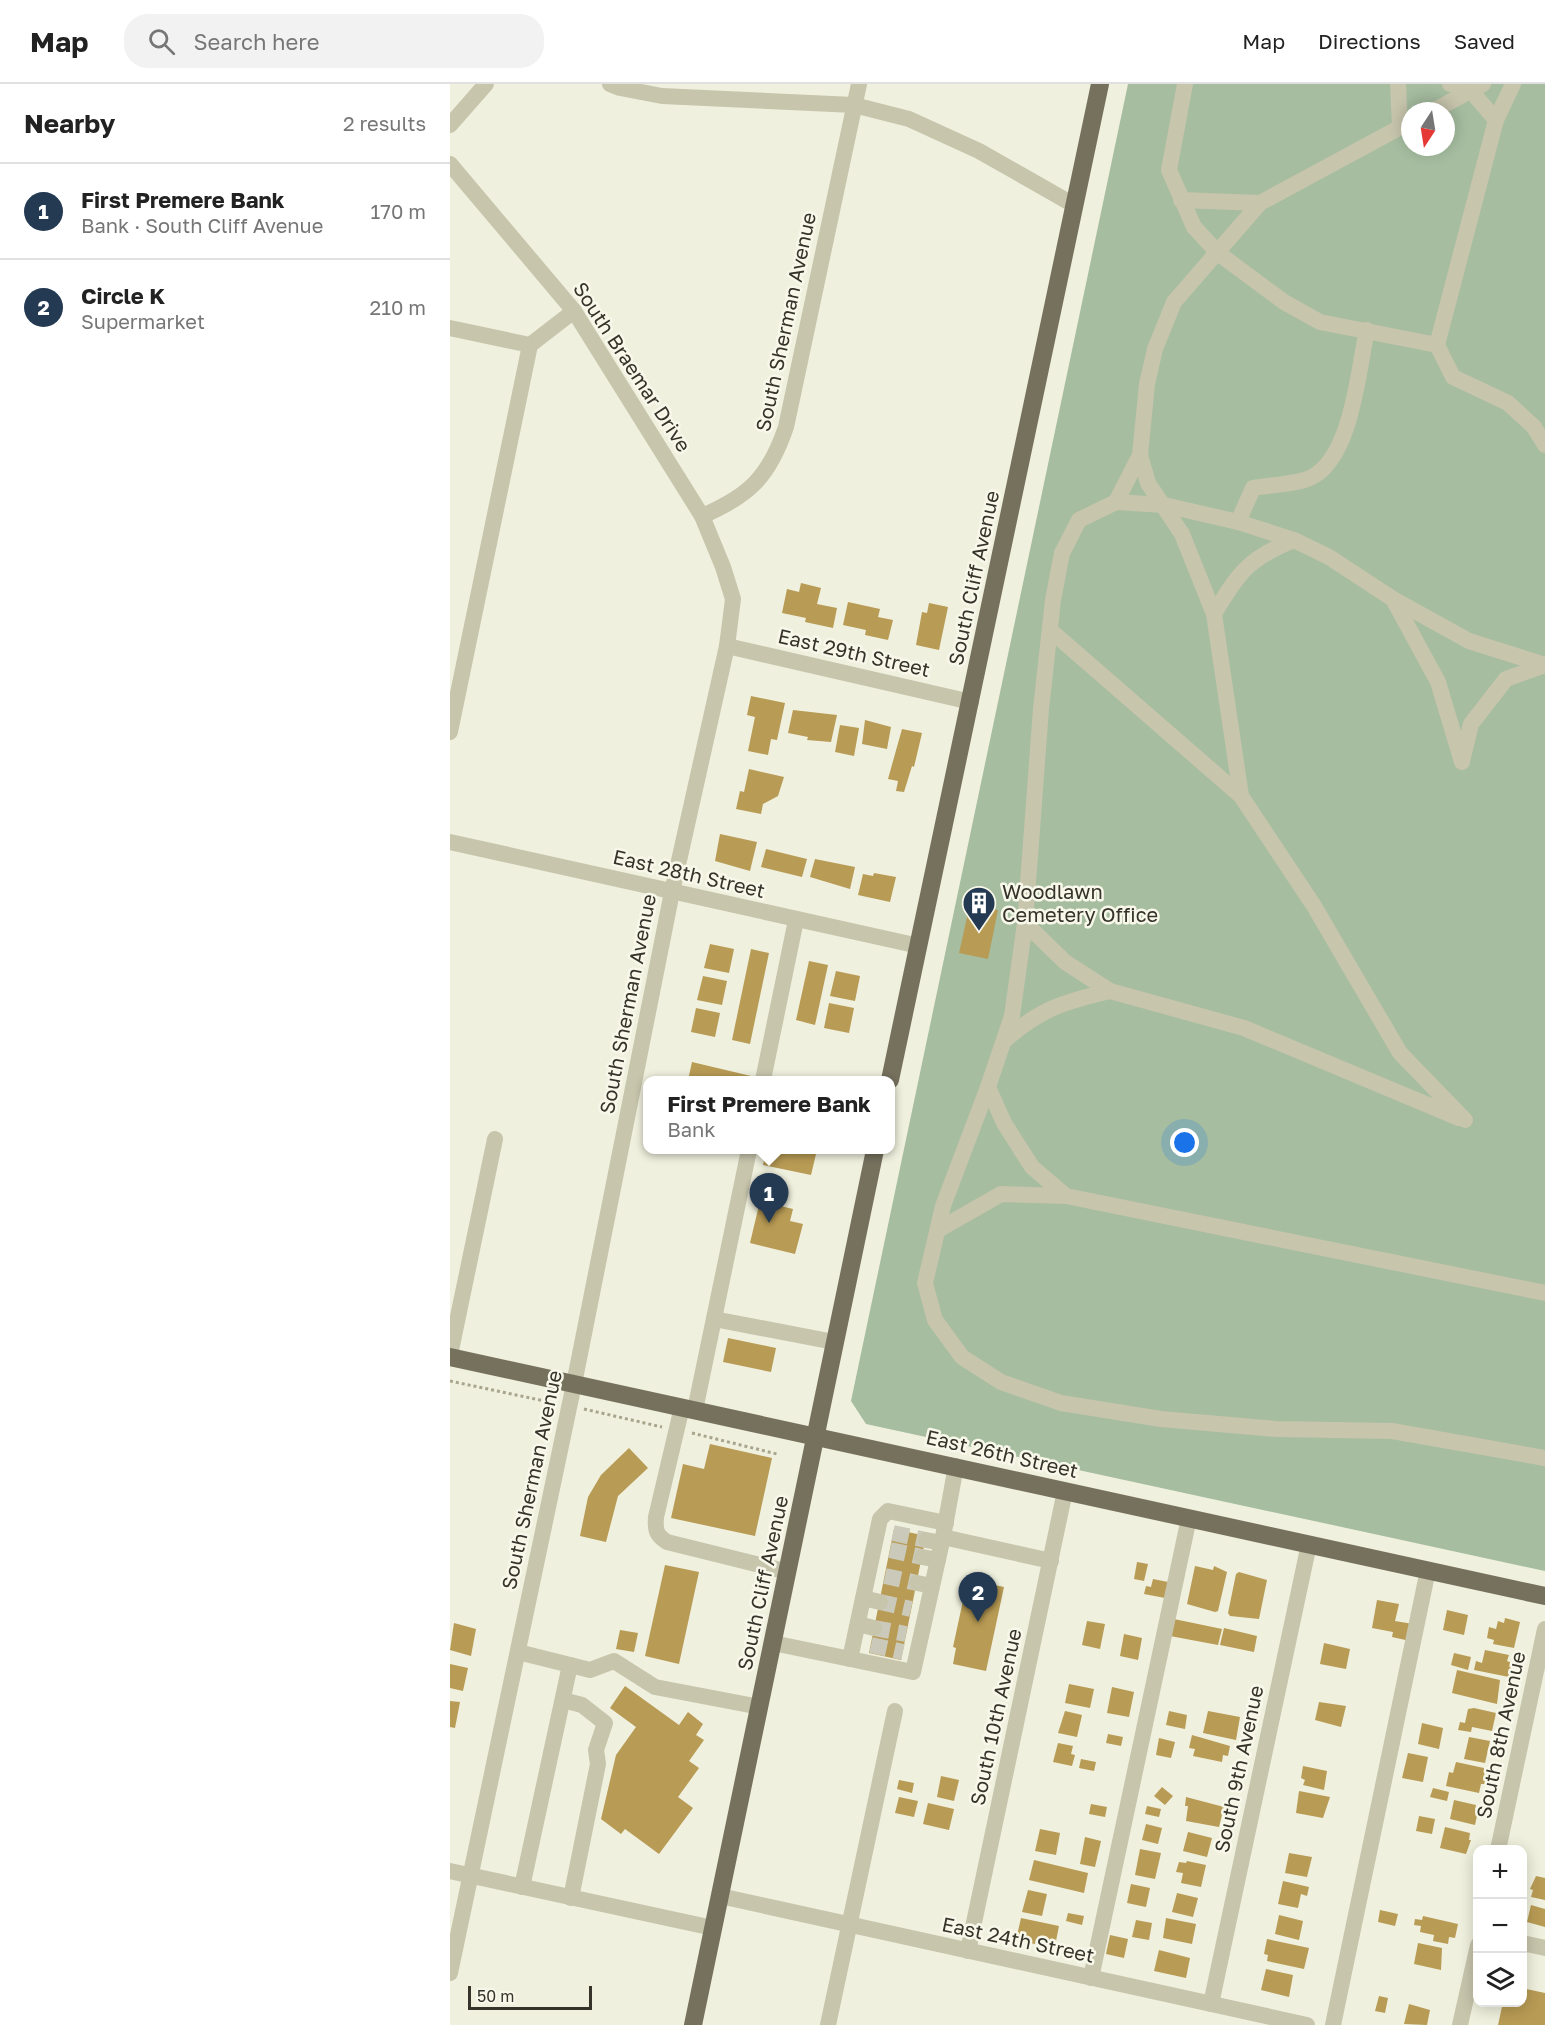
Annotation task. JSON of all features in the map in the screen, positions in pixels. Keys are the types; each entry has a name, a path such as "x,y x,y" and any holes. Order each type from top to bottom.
{"main road":[{"name":"South Cliff Avenue","path":"891,1076 1100,84"},
{"name":"South Cliff Avenue","path":"693,2025 874,1154"},
{"name":"East 26th Street","path":"450,1356 1545,1596"}],"street":[{"path":"450,125 486,84"},
{"path":"610,84 662,96 854,105 909,119 944,133 1074,205"},
{"name":"South Sherman Avenue","path":"450,1974 574,1384 672,891 727,646 733,599 723,567 702,516 728,505 751,490 767,471 786,428 859,84"},
{"path":"1185,84 1169,170 1194,227 1218,253 1284,302 1320,322 1437,345"},
{"path":"1398,84 1401,102"},
{"path":"1450,84 1478,88"},
{"path":"1513,84 1497,120 1437,345 1454,376 1508,403 1534,427 1545,445"},
{"path":"1451,102 1478,88"},
{"path":"1478,88 1497,120"},
{"path":"1116,502 1140,455 1147,384 1155,349 1174,302 1260,203 1401,127"},
{"name":"South Braemar Drive","path":"450,164 574,311 702,516"},
{"path":"1181,200 1260,203"},
{"path":"450,732 530,345 574,311"},
{"path":"450,328 530,345"},
{"path":"1238,522 1253,488 1311,477 1333,459 1344,436 1367,330"},
{"path":"1140,455 1148,483 1182,534 1214,614 1241,795"},
{"path":"1545,665 1469,641 1393,599 1329,557 1294,540 1238,522 1164,505 1116,502 1079,520 1062,553 1050,630 1031,809 1025,923 1012,1016 943,1206 925,1283 935,1320 962,1357 1001,1383 1061,1403 1161,1419 1276,1429 1392,1431 1545,1458"},
{"path":"1214,614 1237,575 1266,551 1294,540"},
{"path":"1393,599 1438,682 1462,762 1471,724 1506,679 1545,665"},
{"path":"1025,923 1065,963 1110,991 1244,1028 1465,1120 1400,1053 1314,906 1241,795 1050,630"},
{"name":"East 29th Street","path":"727,646 971,702"},
{"name":"East 28th Street","path":"450,842 919,946"},
{"path":"764,1076 796,920"},
{"path":"1003,1041 1030,1018 1071,1000 1110,991"},
{"path":"988,1087 1004,1123 1032,1167 1066,1196"},
{"path":"450,1356 495,1139"},
{"path":"747,1154 714,1319 688,1408 677,1430 656,1517 655,1530 659,1537 668,1542 788,1572"},
{"path":"938,1230 1001,1194 1066,1196 1545,1293"},
{"path":"714,1319 834,1342"},
{"path":"773,1643 913,1672 910,1653 913,1636 930,1558 939,1536 956,1466"},
{"name":"South 10th Avenue","path":"968,1951 1065,1491"},
{"path":"850,1659 863,1598 877,1574 885,1531 880,1519 888,1511 939,1536 1051,1561"},
{"path":"1091,1978 1189,1518"},
{"name":"South 9th Avenue","path":"1210,2004 1309,1544"},
{"path":"1333,2025 1428,1570"},
{"path":"863,1598 880,1602"},
{"path":"858,1624 874,1628"},
{"name":"South 8th Avenue","path":"1499,1845 1545,1629"},
{"path":"854,1642 871,1646"},
{"path":"518,1652 590,1670 614,1661 655,1687 760,1707"},
{"path":"522,1887 570,1665"},
{"path":"563,1700 582,1705 605,1723 596,1750 598,1764 571,1898"},
{"path":"828,2025 895,1711"},
{"path":"450,1871 713,1928"},
{"name":"East 24th Street","path":"720,1896 1306,2025"},
{"path":"1527,1944 1545,1948"},
{"path":"1460,2025 1476,1953"}],"path":[{"path":"450,1382 569,1406 777,1454"}],"green space":[{"path":"1128,84 1545,84 1545,1571 866,1424 851,1401"}],"building":[{"path":"801,583 821,588 817,604 837,608 833,628 805,622 806,618 782,613 787,589 799,592"},
{"path":"848,602 880,609 878,617 893,620 888,640 865,635 866,630 843,625"},
{"path":"929,603 948,607 939,650 916,645 922,612 927,613"},
{"path":"751,696 785,703 777,740 771,739 768,755 748,751 755,717 747,715"},
{"path":"793,710 837,715 831,742 807,740 808,737 788,733"},
{"path":"865,720 891,727 887,749 862,744"},
{"path":"840,725 859,728 854,756 835,752"},
{"path":"902,729 922,733 914,767 912,766 904,792 896,791 898,781 888,779"},
{"path":"749,769 784,777 778,796 763,804 761,814 736,809 740,791 744,792"},
{"path":"720,834 757,842 750,871 715,861"},
{"path":"766,849 807,859 802,877 761,867"},
{"path":"815,859 855,867 850,889 810,877"},
{"path":"874,873 896,877 890,902 858,895 863,874 873,876"},
{"name":"Woodlawn Cemetery Office","path":"970,904 998,910 988,959 959,953"},
{"path":"710,944 734,949 729,973 704,968"},
{"path":"751,949 769,953 750,1044 732,1040"},
{"path":"809,961 828,965 815,1025 796,1020"},
{"path":"836,971 860,976 855,1001 830,996"},
{"path":"703,976 727,981 722,1005 697,1000"},
{"path":"829,1003 854,1008 849,1033 824,1028"},
{"path":"696,1008 720,1013 715,1037 691,1032"},
{"path":"692,1062 751,1076 689,1076"},
{"path":"765,1154 816,1154 811,1175 763,1165"},
{"path":"760,1201 793,1209 790,1221 803,1224 795,1254 750,1243"},
{"path":"728,1338 776,1348 771,1372 723,1362"},
{"path":"710,1444 772,1458 755,1536 671,1518 683,1464 704,1469"},
{"path":"629,1448 648,1468 618,1496 606,1542 580,1536 588,1497 601,1475"},
{"path":"894,1529 926,1536 901,1660 869,1653"},
{"path":"1137,1562 1148,1564 1144,1581 1134,1579"},
{"path":"665,1565 699,1572 679,1664 645,1656"},
{"path":"1195,1566 1213,1570 1214,1566 1227,1572 1218,1611 1187,1604"},
{"path":"1239,1572 1267,1580 1259,1619 1230,1616 1228,1613 1236,1574"},
{"path":"1153,1579 1168,1582 1165,1598 1144,1594 1146,1586 1151,1587"},
{"path":"971,1580 1004,1587 986,1671 953,1664 956,1648 953,1647 964,1596 967,1596"},
{"path":"1377,1600 1399,1604 1395,1621 1413,1624 1410,1641 1392,1637 1393,1632 1372,1628"},
{"path":"1447,1610 1468,1615 1464,1635 1443,1630"},
{"path":"1505,1618 1520,1622 1514,1648 1493,1644 1494,1640 1487,1638 1489,1627 1496,1629 1498,1621 1504,1623"},
{"path":"1174,1619 1222,1629 1218,1645 1170,1636"},
{"path":"1087,1621 1105,1624 1100,1649 1082,1645"},
{"path":"454,1623 476,1629 471,1656 450,1650"},
{"path":"1224,1628 1257,1636 1254,1652 1220,1645"},
{"path":"620,1630 638,1633 634,1652 616,1649"},
{"path":"1124,1634 1142,1638 1138,1660 1120,1656"},
{"path":"1324,1643 1350,1649 1346,1669 1320,1664"},
{"path":"1485,1650 1509,1655 1507,1661 1512,1663 1509,1677 1474,1670 1476,1661 1482,1663"},
{"path":"1454,1653 1471,1657 1468,1670 1451,1665"},
{"path":"450,1664 468,1668 463,1691 450,1688"},
{"path":"1457,1670 1500,1680 1497,1704 1452,1693"},
{"path":"1069,1684 1094,1689 1090,1708 1065,1703"},
{"path":"625,1686 679,1725 688,1712 703,1724 696,1735 704,1740 689,1761 699,1768 678,1797 693,1808 659,1854 625,1829 621,1834 601,1819 616,1755 636,1727 610,1708"},
{"path":"1112,1687 1134,1692 1129,1717 1107,1713"},
{"path":"450,1701 460,1702 455,1728 450,1727"},
{"path":"1319,1702 1346,1706 1341,1727 1315,1720"},
{"path":"1474,1708 1496,1713 1492,1731 1472,1727 1471,1732 1458,1730 1460,1722 1465,1723 1468,1709"},
{"path":"1065,1711 1082,1715 1077,1737 1058,1733"},
{"path":"1169,1711 1187,1715 1185,1729 1166,1725"},
{"path":"1208,1711 1240,1717 1236,1740 1203,1733"},
{"path":"1422,1723 1443,1728 1439,1749 1418,1744"},
{"path":"1108,1734 1123,1737 1121,1746 1106,1743"},
{"path":"1192,1735 1230,1746 1228,1756 1223,1755 1222,1762 1193,1756 1195,1749 1189,1748"},
{"path":"1469,1737 1490,1741 1485,1763 1464,1759"},
{"path":"1159,1738 1175,1742 1171,1758 1156,1755"},
{"path":"1058,1743 1073,1746 1071,1754 1075,1755 1072,1766 1053,1762"},
{"path":"1408,1753 1428,1757 1423,1782 1402,1778"},
{"path":"1081,1759 1096,1762 1094,1771 1079,1768"},
{"path":"1456,1762 1484,1768 1485,1784 1481,1784 1479,1793 1446,1786 1449,1772 1453,1773"},
{"path":"1303,1766 1327,1771 1324,1790 1303,1785 1305,1780 1301,1778"},
{"path":"941,1776 959,1780 954,1801 937,1797"},
{"path":"899,1780 914,1783 912,1793 897,1789"},
{"path":"1162,1787 1173,1796 1165,1805 1154,1796"},
{"path":"1433,1788 1449,1792 1447,1801 1430,1797"},
{"path":"1299,1791 1330,1797 1323,1818 1296,1813"},
{"path":"899,1797 918,1801 914,1817 895,1813"},
{"path":"1186,1797 1224,1807 1219,1827 1186,1821 1188,1806 1185,1806"},
{"path":"1454,1800 1476,1805 1475,1810 1478,1811 1475,1825 1450,1819"},
{"path":"928,1803 954,1809 949,1830 923,1824"},
{"path":"1091,1804 1107,1807 1105,1817 1089,1814"},
{"path":"1147,1806 1161,1809 1159,1817 1145,1814"},
{"path":"1419,1816 1435,1819 1432,1834 1416,1831"},
{"path":"1146,1824 1162,1828 1158,1844 1142,1840"},
{"path":"1445,1827 1470,1833 1469,1840 1471,1840 1466,1854 1440,1848"},
{"path":"1040,1829 1060,1833 1056,1855 1035,1851"},
{"path":"1188,1832 1212,1838 1207,1857 1183,1851"},
{"path":"1085,1837 1101,1841 1095,1867 1080,1864"},
{"path":"1140,1849 1161,1853 1155,1879 1135,1875"},
{"path":"1289,1853 1312,1857 1307,1877 1285,1873"},
{"path":"1034,1860 1088,1873 1084,1893 1029,1880"},
{"path":"1187,1861 1206,1865 1201,1887 1181,1883 1183,1873 1176,1872 1179,1862 1186,1863"},
{"path":"1536,1876 1545,1878 1545,1900 1531,1897 1533,1890 1530,1889"},
{"path":"1283,1881 1309,1887 1307,1896 1301,1894 1298,1908 1278,1904"},
{"path":"1131,1884 1150,1888 1146,1907 1127,1903"},
{"path":"1028,1890 1047,1894 1042,1916 1022,1912"},
{"path":"1177,1893 1198,1898 1193,1917 1172,1912"},
{"path":"1531,1905 1545,1909 1545,1927 1527,1922"},
{"path":"1380,1910 1398,1914 1395,1926 1378,1922"},
{"path":"1068,1913 1084,1916 1082,1925 1066,1921"},
{"path":"1279,1915 1303,1921 1299,1940 1275,1934"},
{"path":"1423,1916 1458,1924 1455,1938 1449,1937 1448,1944 1433,1941 1434,1935 1420,1932 1421,1926 1414,1925 1415,1919 1422,1920"},
{"path":"1021,1918 1059,1926 1056,1941 1036,1939 1035,1944 1016,1940"},
{"path":"1166,1918 1196,1924 1192,1944 1163,1938"},
{"path":"1136,1920 1152,1923 1149,1940 1132,1937"},
{"path":"1110,1935 1128,1939 1124,1958 1106,1954"},
{"path":"1267,1939 1309,1948 1304,1969 1267,1961 1268,1955 1264,1954"},
{"path":"1418,1943 1442,1948 1441,1970 1414,1964"},
{"path":"1159,1950 1190,1958 1186,1978 1154,1971"},
{"path":"1266,1969 1293,1975 1289,1997 1261,1990"},
{"path":"1527,1989 1545,1993 1545,2025 1498,2025 1502,2007 1527,2007"},
{"path":"1379,1996 1388,1998 1385,2013 1375,2011"},
{"path":"1409,2004 1430,2010 1427,2025 1404,2024"}],"tunnel":[{"path":"893,1533 926,1540"},
{"path":"890,1550 922,1557"},
{"path":"885,1576 917,1583"},
{"path":"880,1602 911,1609"},
{"path":"874,1628 906,1634"},
{"path":"871,1645 903,1652"}],"place":[{"name":"Woodlawn Cemetery Office","path":"979,932"},
{"name":"First Premere Bank","path":"769,1223"},
{"name":"Circle K","path":"978,1622"}]}
